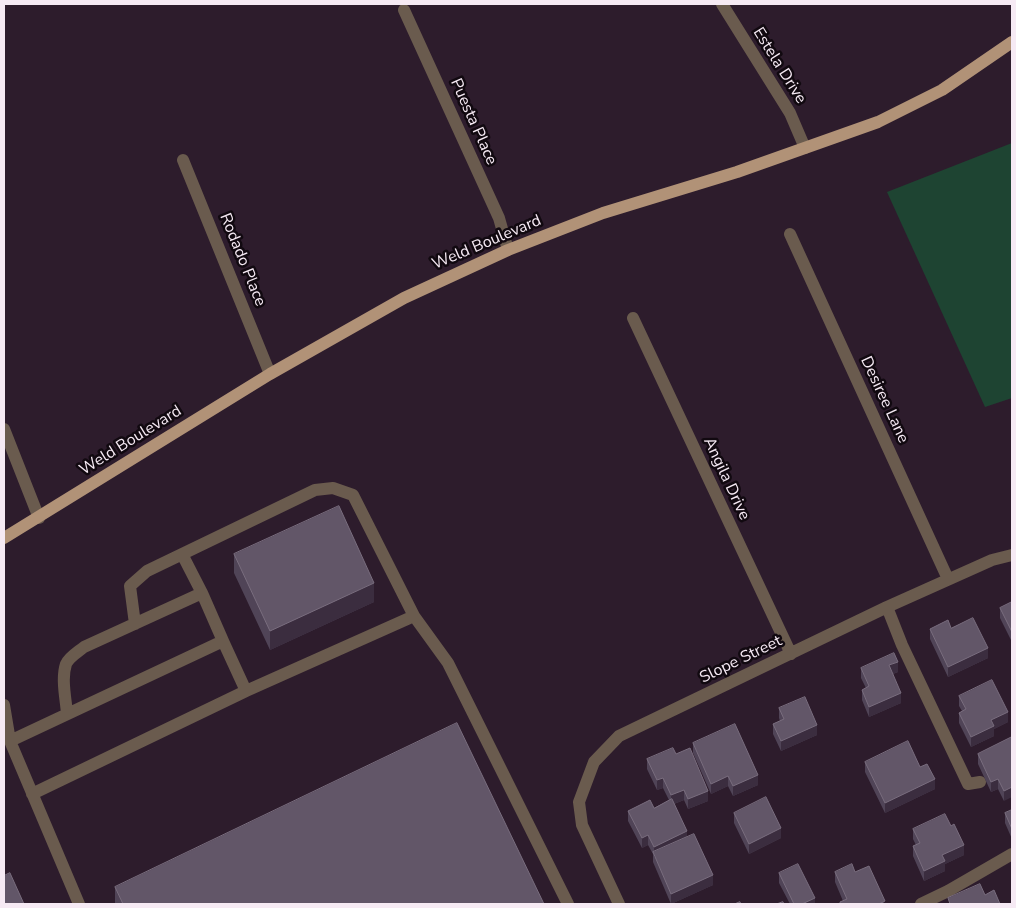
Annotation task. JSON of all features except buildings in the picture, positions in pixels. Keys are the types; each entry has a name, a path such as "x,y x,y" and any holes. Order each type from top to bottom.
{"main road":[{"name":"Weld Boulevard","path":"4,538 270,374 404,298 508,250 603,213 738,172 878,122 942,90 1012,42"}],"street":[{"name":"Estela Drive","path":"722,4 790,113 805,148"},
{"name":"Puesta Place","path":"404,10 498,218 508,250"},
{"name":"Rodado Place","path":"183,160 270,374"},
{"name":"Desiree Lane","path":"790,234 948,579"},
{"name":"Angila Drive","path":"632,318 791,654"},
{"path":"4,429 39,518"},
{"path":"135,624 130,586 147,571 315,490 332,488 353,496 414,616 448,663 568,904"},
{"path":"182,554 202,593 246,691"},
{"name":"Slope Street","path":"619,904 582,825 579,802 594,762 619,736 887,607 992,560 1012,555"},
{"path":"67,714 66,663 74,654 84,647 202,593"},
{"path":"887,607 902,645 968,784 980,782"},
{"path":"32,794 246,691 414,616"},
{"path":"10,741 223,641"},
{"path":"4,704 10,741 79,904"},
{"path":"921,904 948,891 1012,854"}],"green space":[{"path":"1012,143 1012,398 985,407 887,192"}]}
